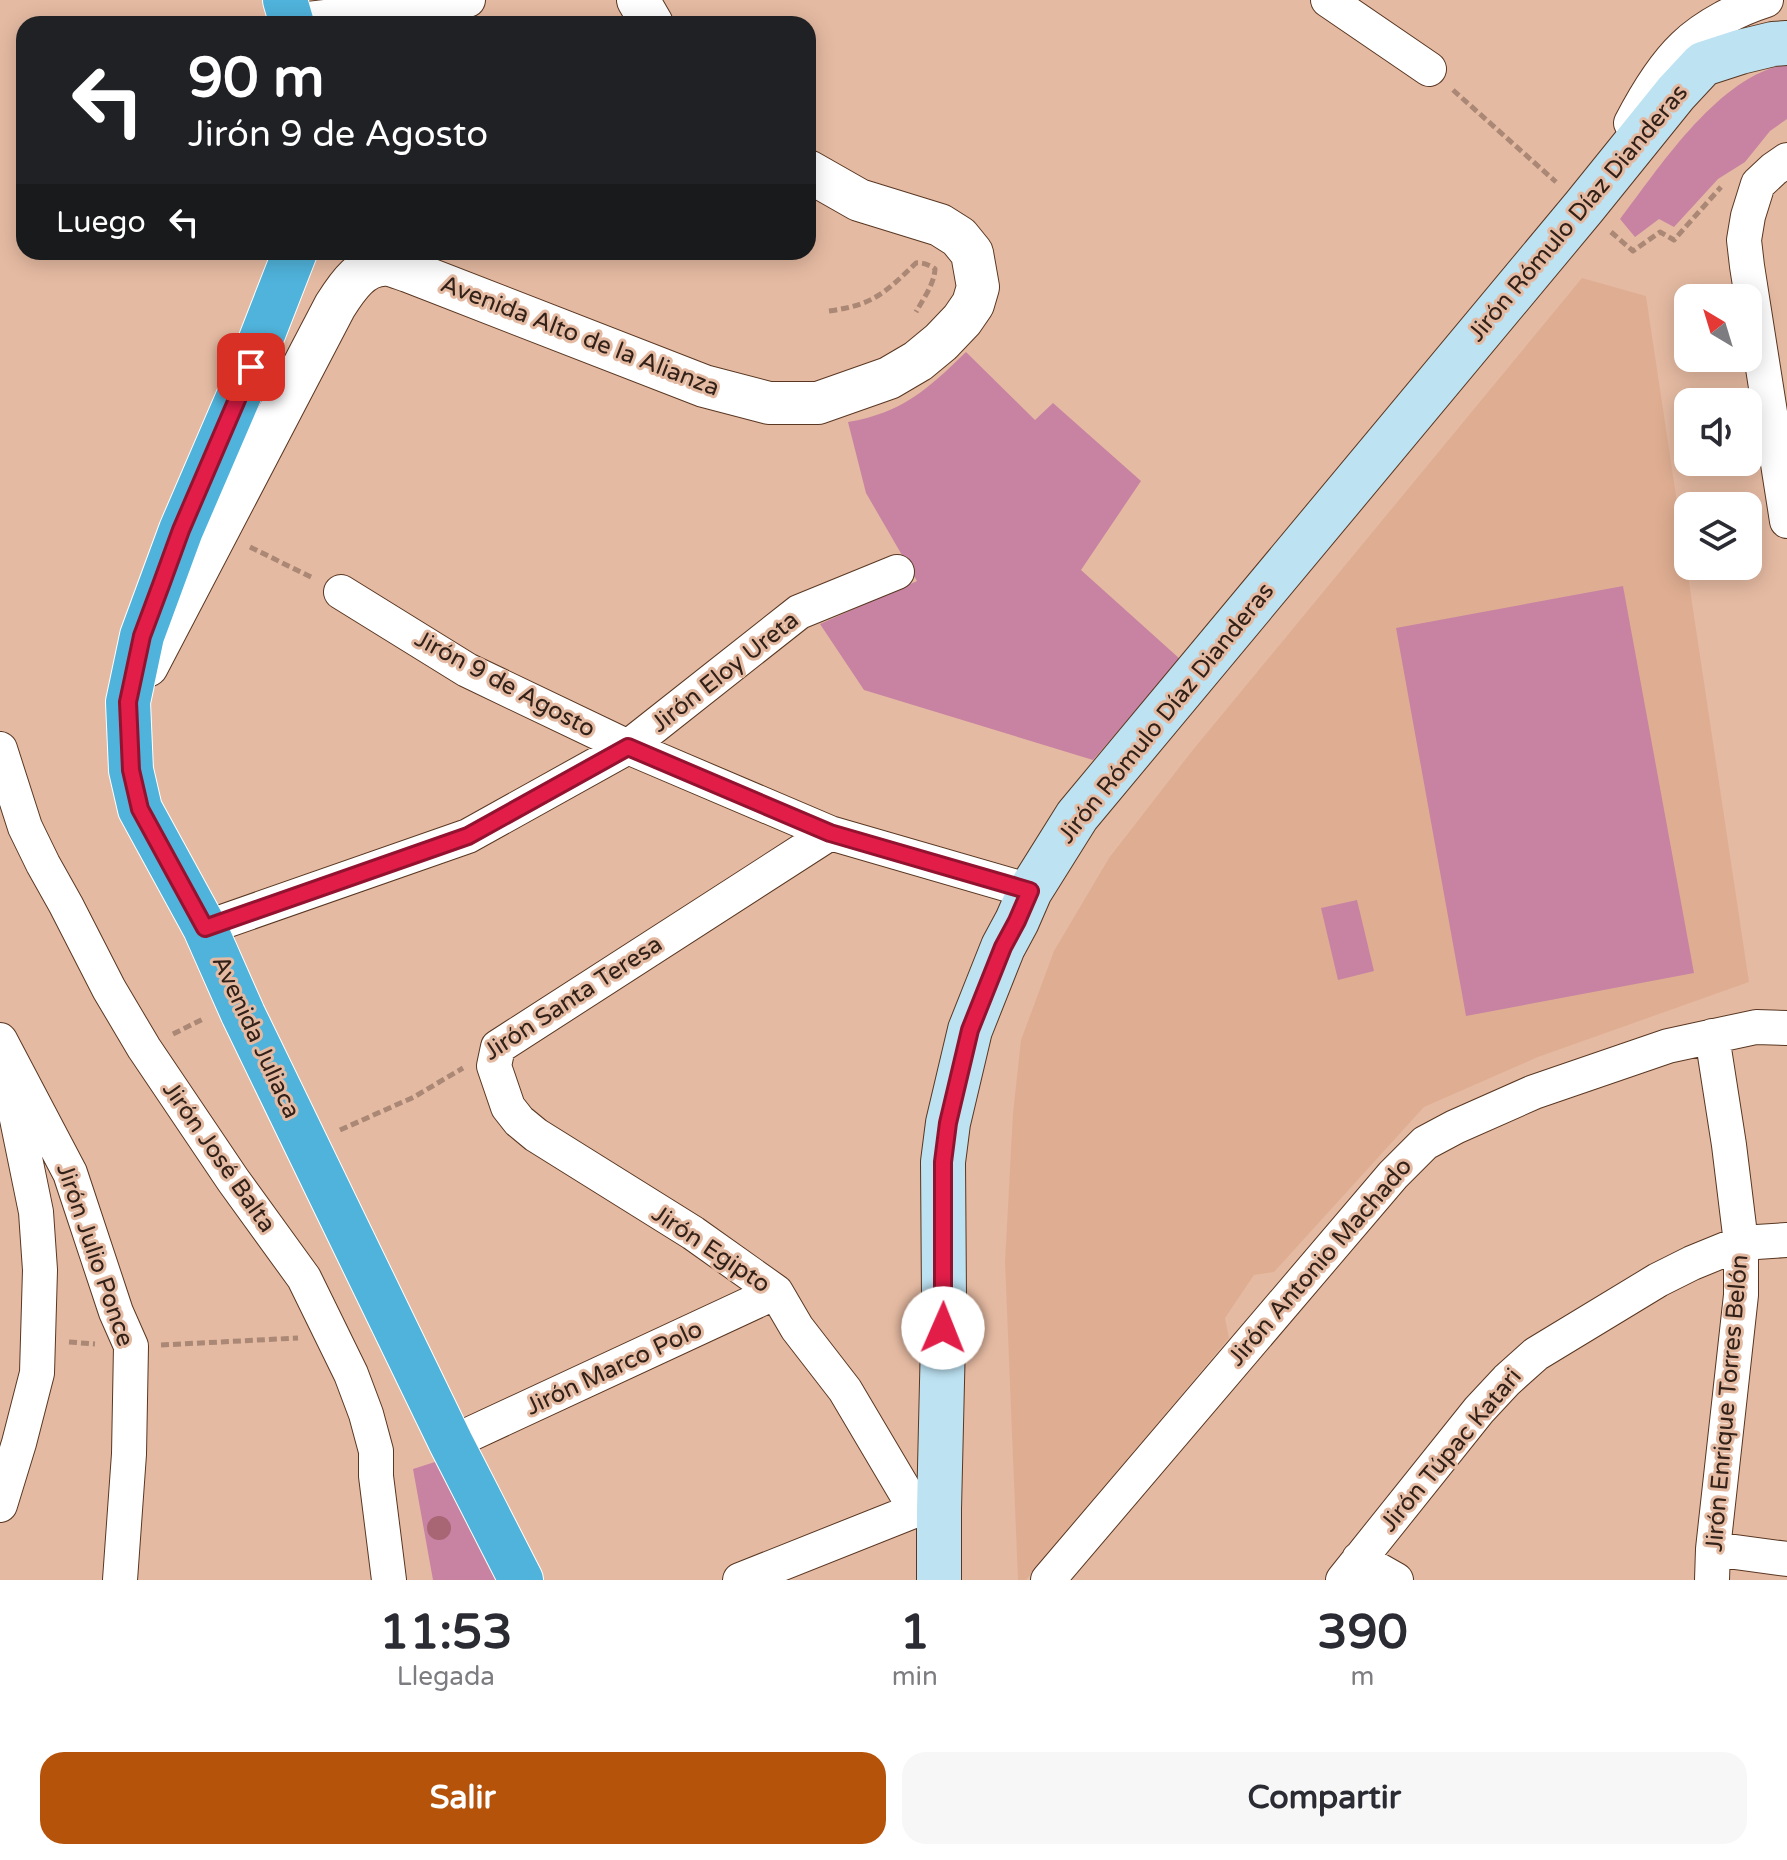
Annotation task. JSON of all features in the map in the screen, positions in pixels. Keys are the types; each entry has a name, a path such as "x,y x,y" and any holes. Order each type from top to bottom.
{"highway":[{"name":"Avenida Juliaca","path":"292,260 240,393 181,530 142,636 128,702 131,770 140,809 205,928 243,1014 451,1443 521,1580"}],"main road":[{"name":"Jirón Rómulo Díaz Dianderas","path":"939,1580 927,1509 944,1298 943,1162 948,1123 970,1030 1003,947 1030,891 1077,816 1596,209 1676,93 1703,64 1740,52 1787,43"}],"street":[{"path":"289,15 468,0"},
{"path":"1328,0 1429,69"},
{"path":"1596,209 1634,116 1683,46 1730,15 1766,0"},
{"path":"1787,160 1758,184 1744,240 1778,424 1787,521"},
{"name":"Avenida Alto de la Alianza","path":"128,702 335,306 349,284 366,269 387,264 704,386 769,403 818,403 889,378 941,342 973,304 978,287 972,253 959,237 940,225 859,200 816,176"},
{"name":"Jirón Eloy Ureta","path":"205,928 468,836 628,747 799,612 897,572"},
{"name":"Jirón 9 de Agosto","path":"341,592 467,670 628,747 830,833 1030,891"},
{"name":"Jirón José Balta","path":"0,749 25,827 109,989 144,1048 224,1167 304,1278 351,1374 376,1451 376,1476 389,1580"},
{"name":"Jirón Santa Teresa","path":"498,1047 830,833"},
{"name":"Jirón Antonio Machado","path":"1048,1580 1393,1175 1425,1143 1534,1092 1668,1046 1756,1027 1787,1028"},
{"name":"Jirón Enrique Torres Belón","path":"1712,1036 1741,1243 1741,1295 1713,1565"},
{"name":"Jirón Julio Ponce","path":"0,1040 70,1173 116,1312 131,1346 129,1454 120,1580"},
{"name":"Jirón Egipto","path":"498,1047 494,1066 497,1079 508,1107 519,1121 554,1148 693,1233 776,1292 797,1328 845,1390 927,1509"},
{"path":"0,1050 29,1172 36,1212 40,1270 37,1373 0,1505"},
{"name":"Jirón Túpac Katari","path":"1351,1570 1479,1410 1536,1354 1658,1280 1692,1263 1741,1243 1787,1240"},
{"name":"Jirón Marco Polo","path":"451,1443 776,1292"},
{"path":"740,1580 927,1509"},
{"path":"1713,1565 1787,1559"},
{"path":"1351,1570 1396,1580"}],"path":[{"path":"1429,69 1596,209 1633,251 1660,232 1674,240"},
{"path":"829,311 868,302 920,262 932,266 935,274 914,315"},
{"path":"217,530 341,592"},
{"name":"Jirón Santa Teresa","path":"307,1144 414,1097 498,1047"}],"shaded area":[{"path":"1787,64 1787,119 1770,131 1745,162 1718,179 1674,227 1659,219 1635,237 1620,219 1693,126 1737,86 1762,72"},
{"path":"1582,278 1646,296 1675,492 1674,580 1689,580 1749,982 1538,1057 1424,1107 1274,1272 1254,1275 1225,1318 1229,1338 1026,1580 1018,1580 1005,1262 1013,1113 1021,1040 1054,951 1109,858 1192,751"},
{"path":"966,352 1035,420 1053,403 1141,481 1081,570 1180,659 1093,760 864,690 820,624 917,581 866,493 848,422 884,412 913,398"},
{"path":"1623,586 1694,973 1466,1016 1396,628"},
{"path":"1357,900 1374,971 1338,980 1321,908"},
{"path":"463,1453 520,1580 433,1580 413,1469"}],"route":[{"path":"251,367 181,530 142,636 128,702 131,770 140,809 205,928 468,836 628,747 830,833 1030,891 1003,947 970,1030 948,1123 943,1162 943,1328"}]}
